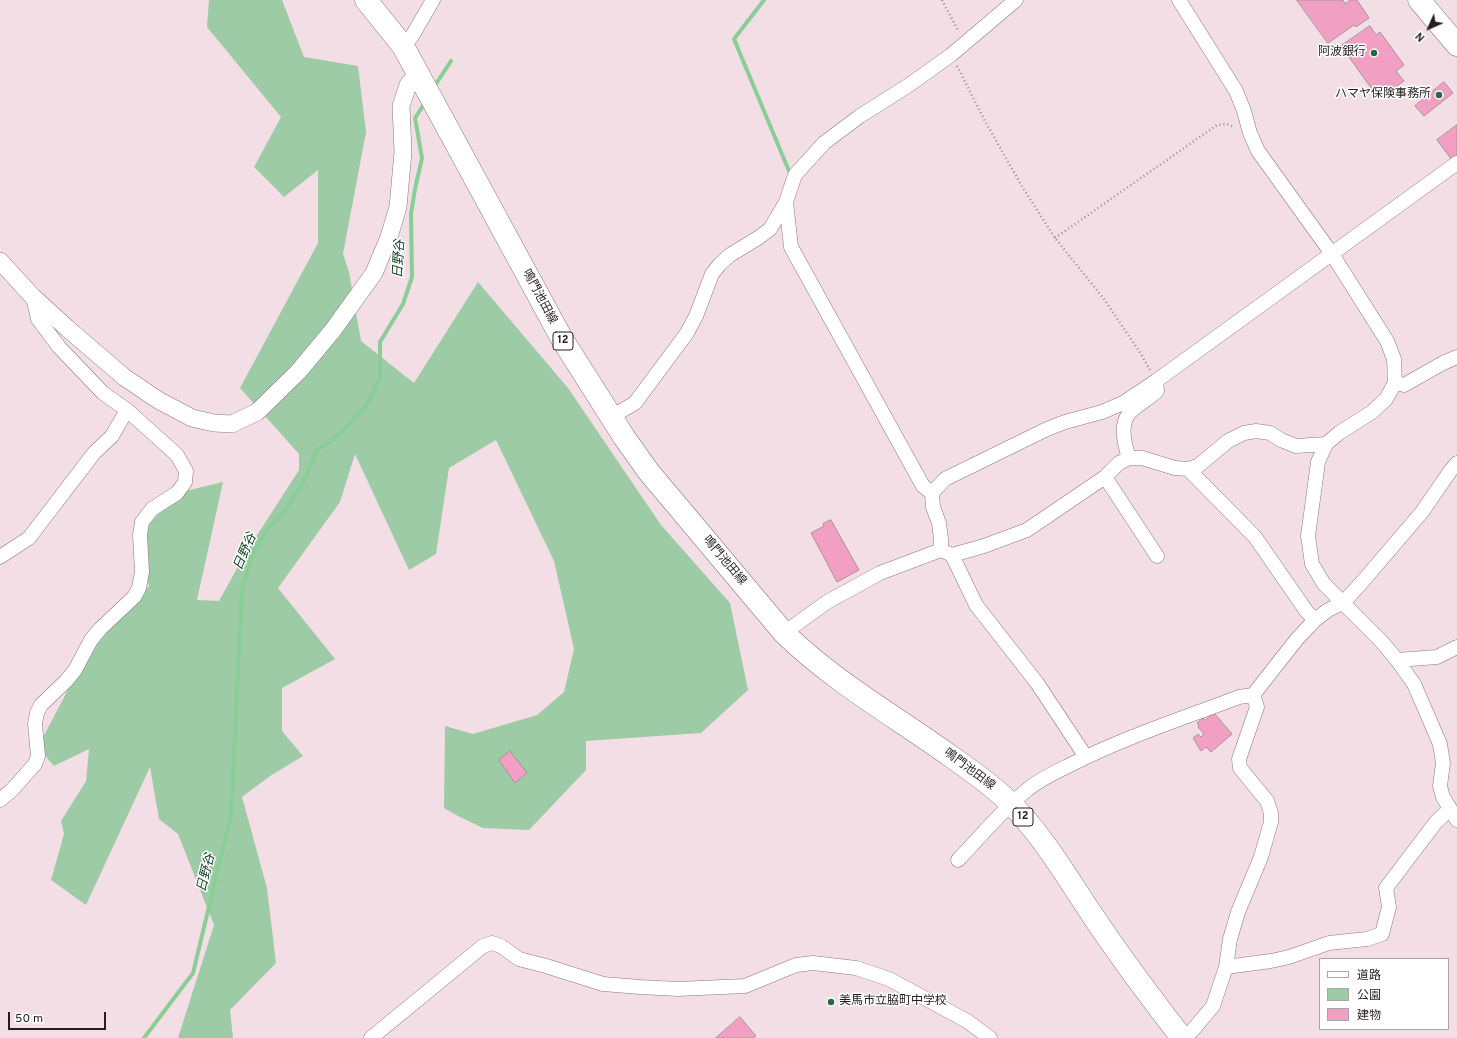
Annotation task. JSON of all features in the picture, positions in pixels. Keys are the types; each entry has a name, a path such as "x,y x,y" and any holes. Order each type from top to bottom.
{"main road":[{"name":"鳴門池田線","path":"366,0 403,46 562,339 611,417 648,472 784,632 805,653 836,677 976,774 1011,804 1031,826 1124,962 1183,1038"},
{"path":"1419,0 1457,45"}],"street":[{"path":"403,46 412,36 433,0"},
{"path":"611,417 635,403 686,333 696,316 712,274 730,255 770,229 786,202 796,175 824,143 860,116 909,85 951,55 1016,0"},
{"path":"1179,0 1236,92 1244,111 1250,133 1258,151 1332,254 1387,341 1394,359 1395,383 1386,399 1372,412 1339,433 1326,444 1318,462 1308,536 1312,564 1324,584 1382,642 1414,684 1440,744 1444,764 1440,786 1443,797 1454,815 1436,822 1386,888 1389,907 1382,934 1366,939 1329,943 1289,957 1271,961 1226,967"},
{"path":"0,261 33,297 124,377 158,400 192,418 214,423 232,424 257,412 298,372 333,330 374,273 389,237 398,208 403,152 401,106 408,85 418,73"},
{"path":"1086,757 1037,683 976,605 946,553 941,539 939,523 933,507 932,493 945,479 1047,429 1102,412 1123,403 1156,381 1457,163"},
{"path":"786,202 791,247 923,486 932,493"},
{"path":"0,800 12,790 35,764 38,756 35,724 36,713 41,705 66,681 75,670 91,640 100,629 134,596 139,588 142,572 140,535 142,522 152,509 177,493 185,482 186,471 176,455 127,410 103,393 59,347 38,319 33,297"},
{"path":"1395,383 1404,385 1443,363 1457,357"},
{"path":"1129,458 1123,426 1128,414 1157,391 1156,381"},
{"path":"0,557 29,538 94,453 112,436 127,410"},
{"path":"784,632 827,602 880,572 946,553 984,546 1027,530 1105,477 1119,463 1129,458 1142,458 1175,468 1188,470 1198,466 1228,441 1244,433 1256,431 1270,433 1281,440 1296,446 1326,444"},
{"path":"958,860 1011,804 1028,789 1039,782 1086,757 1141,733 1239,697 1253,695 1297,639 1315,620 1328,610 1343,603 1363,581 1422,512 1457,463"},
{"path":"1188,470 1255,537 1307,612 1315,620"},
{"path":"1105,477 1157,556"},
{"path":"1397,660 1437,657 1457,648"},
{"path":"1183,1038 1192,1032 1213,1006 1226,967 1230,939 1238,912 1260,857 1271,822 1267,801 1240,768 1239,759 1257,707 1253,695"},
{"path":"371,1038 483,946 492,943 501,946 519,959 603,984 640,987 678,989 745,986 796,965 813,963 856,968 889,979 967,1021 990,1038"}],"path":[{"path":"942,0 965,43"},
{"path":"951,55 986,123 1023,188 1055,238 1104,299 1141,354 1156,381"},
{"path":"1055,238 1217,126 1227,124 1250,133"}],"green space":[{"path":"209,0 282,0 304,57 358,66 366,132 343,254 349,272 361,341 414,383 478,282 568,388 661,525 730,603 748,690 701,733 586,741 586,770 529,830 483,828 444,808 445,726 473,734 537,715 564,692 574,649 554,561 496,440 449,468 436,554 409,570 355,454 340,502 278,588 335,659 282,688 282,731 303,756 270,776 242,797 267,888 276,963 230,1010 233,1038 178,1038 214,925 178,834 159,819 150,767 86,905 51,880 64,834 61,821 86,781 89,749 54,766 38,747 83,661 121,616 149,586 138,537 177,493 223,482 197,600 219,601 245,554 299,470 299,454 240,388 318,243 318,170 284,197 254,167 281,117 207,27"}],"building":[{"path":"1297,0 1343,0 1345,4 1350,0 1357,0 1369,18 1356,27 1354,25 1328,43"},
{"path":"1370,26 1376,35 1380,32 1404,65 1396,71 1404,81 1379,99 1341,46"},
{"path":"1444,82 1453,93 1424,116 1415,106"},
{"path":"1457,125 1457,161 1454,163 1437,140"},
{"path":"831,520 859,570 837,582 811,533 824,526 823,524"},
{"path":"1214,713 1232,734 1211,752 1206,747 1201,751 1193,738 1198,734 1201,737 1204,734 1198,727 1199,726 1197,723 1203,718 1205,720"},
{"path":"510,751 527,773 515,783 499,760"},
{"path":"740,1017 756,1036 753,1038 716,1038"}],"waterway":[{"path":"764,0 734,39 789,171"},
{"name":"日野谷","path":"436,84 451,61"},
{"name":"日野谷","path":"144,1038 193,973 231,815 242,589 254,552 269,527 287,508 305,479 317,450 339,435 368,403 380,378 380,342 403,304 412,277 411,214 422,158 415,118 423,106"}],"place":[{"name":"阿波銀行","path":"1374,53"},
{"name":"ハマヤ保険事務所","path":"1439,95"},
{"name":"美馬市立脇町中学校","path":"831,1002"}]}
